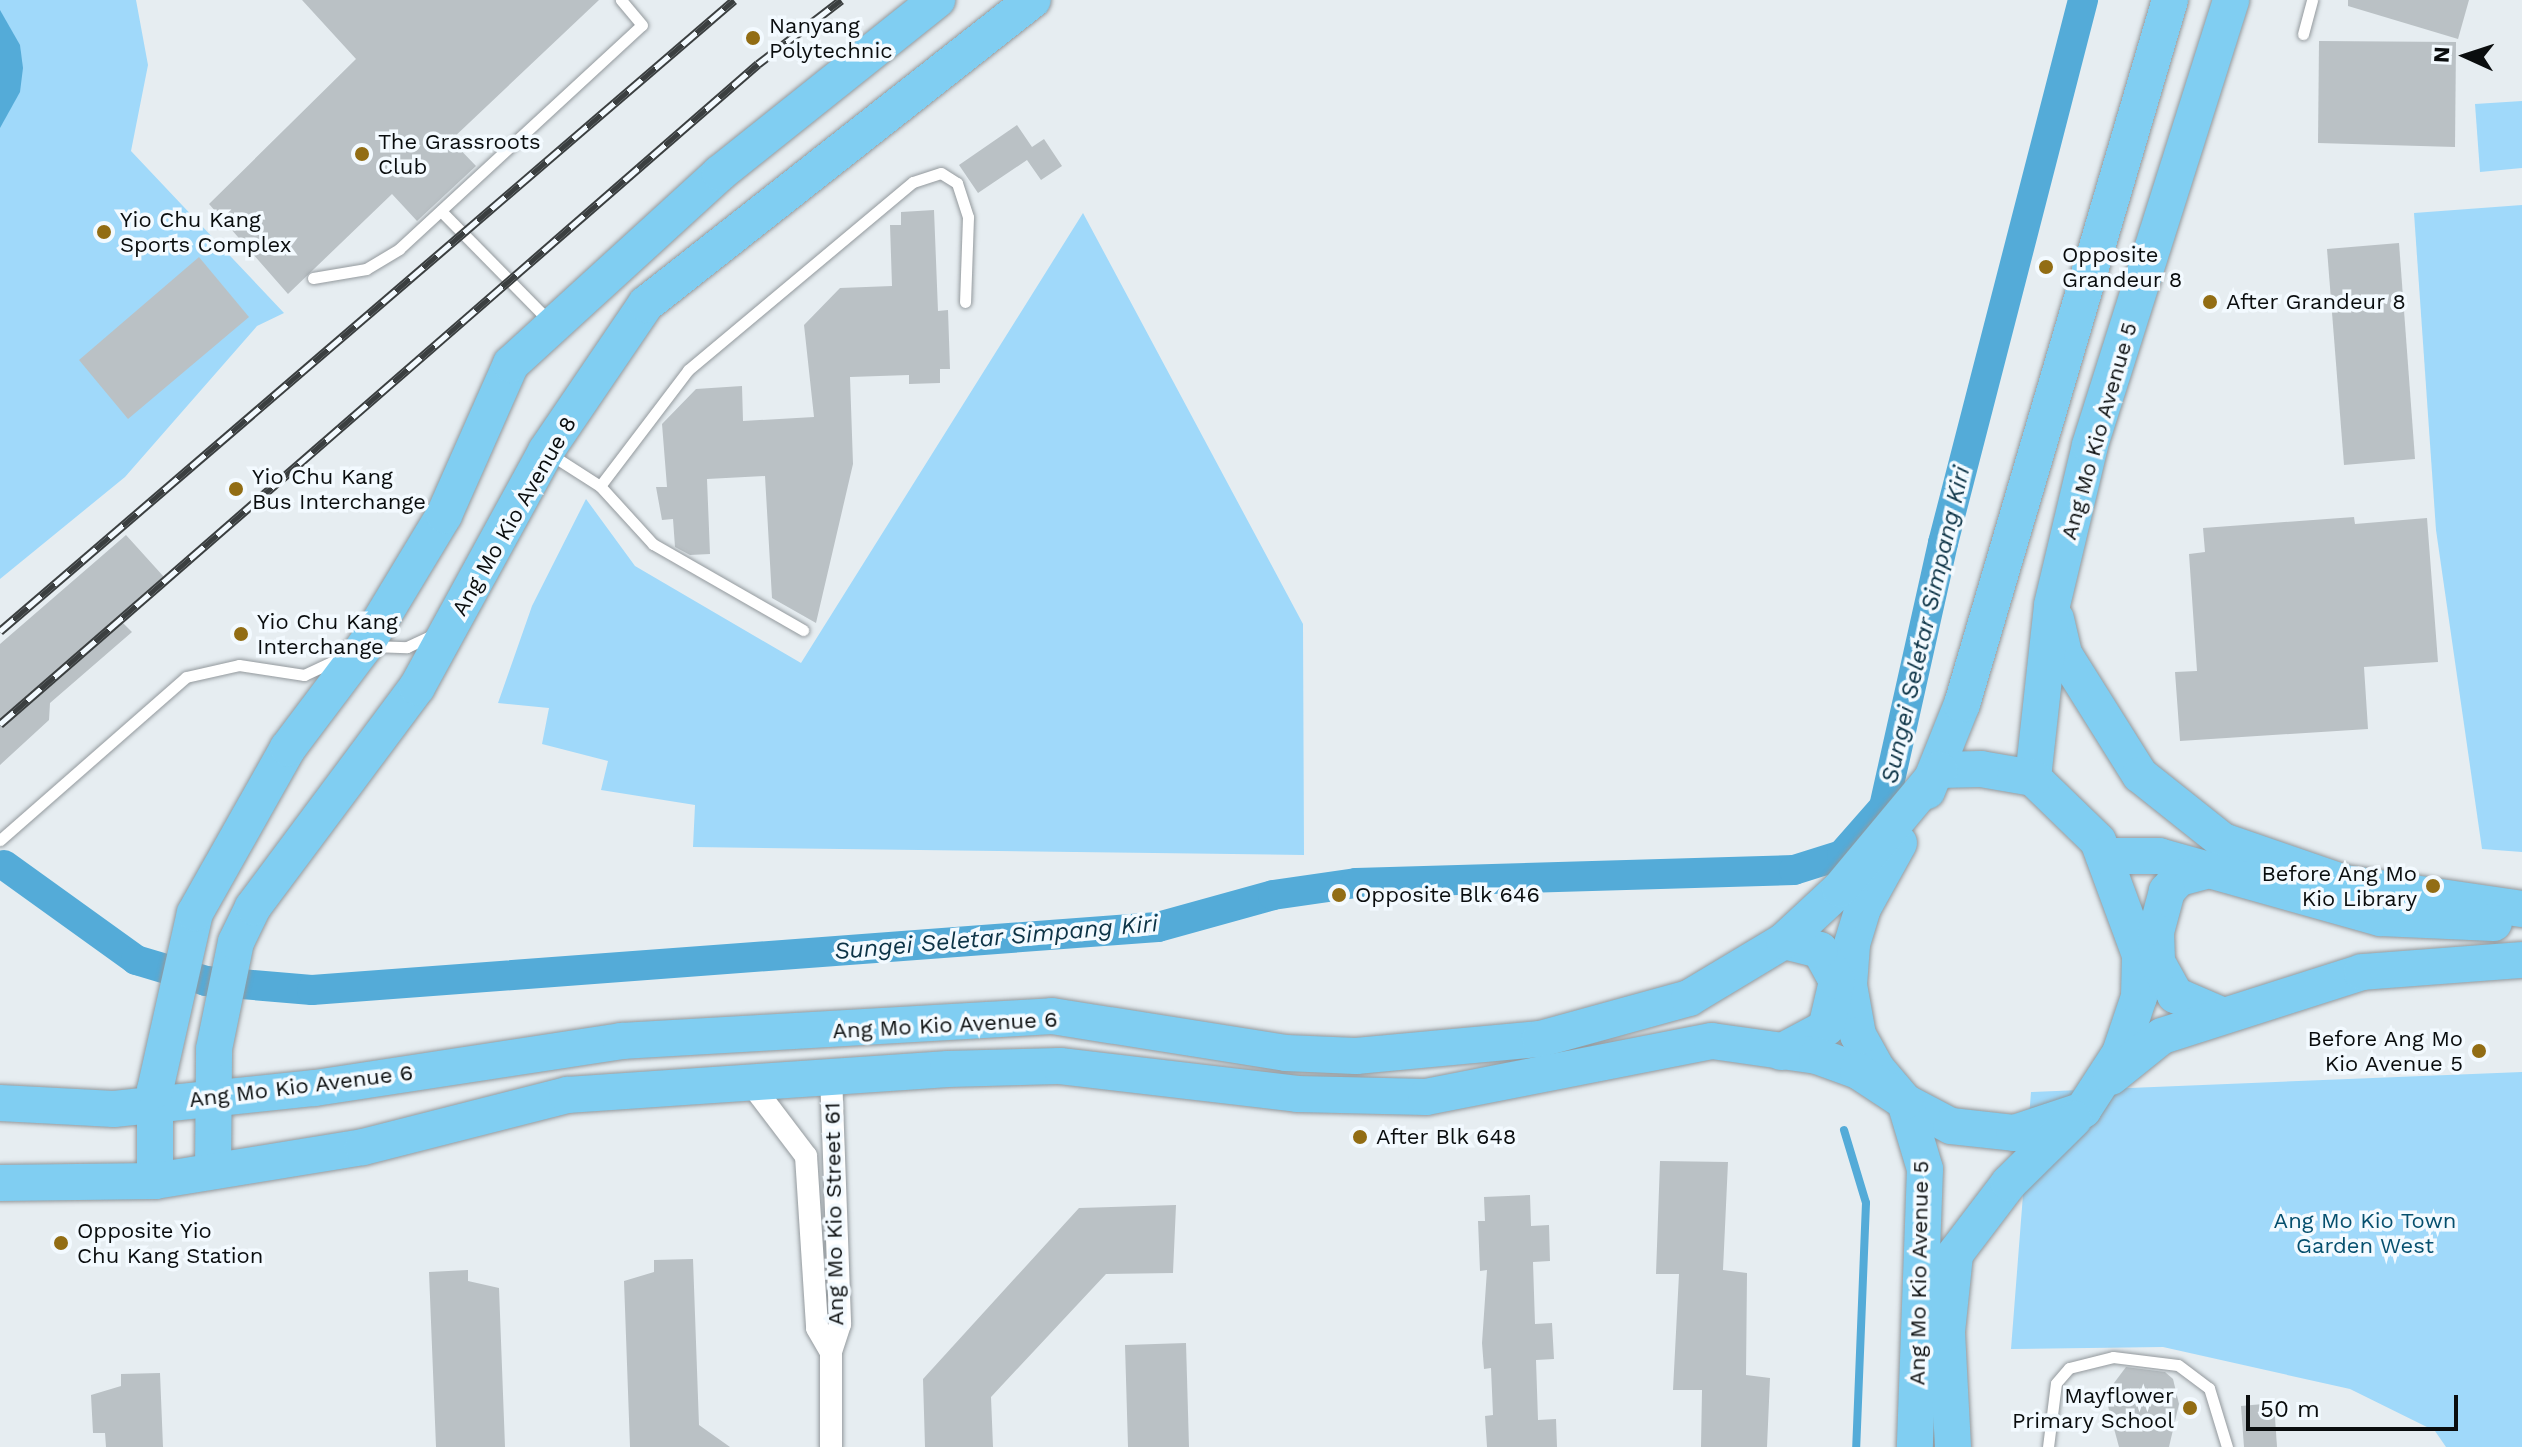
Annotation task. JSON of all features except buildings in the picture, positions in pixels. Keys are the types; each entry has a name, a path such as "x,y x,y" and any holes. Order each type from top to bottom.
{"main road":[{"path":"155,1181 153,1106 195,913 288,748 365,646 444,515 511,364 720,173 937,0"},
{"name":"Ang Mo Kio Avenue 8","path":"213,1171 214,1049 236,942 253,907 417,687 546,451 646,304 1033,0"},
{"path":"1905,1102 1858,1035 1849,985 1852,945 1863,908 1939,770 2170,0"},
{"name":"Ang Mo Kio Avenue 5","path":"2033,778 2052,605 2090,445 2231,0"},
{"path":"2052,605 2064,654 2140,775 2223,841 2344,883 2522,909"},
{"path":"1939,770 1981,769 2033,778 2072,810 2104,856 2140,955 2139,997 2120,1053 2083,1110"},
{"name":"Ang Mo Kio Avenue 6","path":"0,1103 153,1106 214,1096 315,1088 621,1041 1052,1016 1141,1034 1314,1054 1540,1039 1689,998 1784,941 1840,889 1939,770"},
{"path":"2104,856 2159,856 2380,918 2522,924"},
{"path":"2209,870 2179,878 2167,891 2156,932 2157,962 2175,995 2219,1014"},
{"path":"1781,1052 1826,1028 1837,981 1820,950 1784,941"},
{"path":"2083,1110 2162,1036 2219,1014 2362,972 2522,960"},
{"name":"Ang Mo Kio Avenue 6","path":"0,1183 155,1181 363,1147 567,1095 831,1075 1060,1066 1322,1096 1426,1097 1674,1044 1712,1041 1817,1056 1858,1071 1905,1102 1951,1126 1998,1133 2083,1110"},
{"path":"1781,1052 1858,1094 1887,1123 1924,1204"},
{"name":"Ang Mo Kio Avenue 5","path":"1905,1102 1925,1169 1915,1447"},
{"name":"Ang Mo Kio Avenue 5","path":"1953,1447 1947,1332 1955,1254 2009,1183 2083,1110"}],"street":[{"name":"Ang Mo Kio Street 61","path":"831,1075 840,1324 831,1352 831,1447"},
{"name":"Ang Mo Kio Street 61","path":"749,1081 806,1156 817,1328 831,1352"}],"lane":[{"path":"313,278 366,269 441,211 642,25 621,0"},
{"path":"2303,34 2312,0"},
{"path":"600,486 688,370 913,182 941,173 957,183 968,217 965,302"},
{"path":"441,211 553,325"},
{"path":"546,451 600,486 653,544 803,630"},
{"path":"0,840 186,677 239,665 304,675 365,646 407,647 459,613"},
{"path":"2048,1447 2056,1383 2069,1368 2113,1357 2178,1365 2209,1388 2227,1447"}],"green space":[{"name":"Yio Chu Kang Sports Complex","path":"0,0 136,0 148,65 131,151 284,313 257,326 125,477 0,579"},
{"path":"2522,101 2522,168 2480,172 2475,104"},
{"path":"2522,205 2522,852 2482,849 2436,530 2414,213"},
{"path":"1083,213 1303,624 1304,855 693,847 695,805 601,790 608,761 542,744 549,708 498,703 532,606 586,499 635,566 801,663"},
{"name":"Ang Mo Kio Town Garden West","path":"2522,1072 2522,1447 2446,1447 2435,1431 2350,1389 2163,1347 2011,1349 2031,1092"}],"shaded area":[{"path":"0,10 20,45 23,68 20,92 0,128"}],"waterway":[{"name":"Sungei Seletar Simpang Kiri","path":"4,865 136,960 206,981 312,990 1158,927 1273,895 1356,883 1794,870 1842,855 1884,807 1943,543 2083,0"},
{"name":"Sungei Seletar Simpang Kiri","path":"1674,871 1691,880"},
{"path":"1844,1130 1866,1203 1856,1447"}],"railway":[{"path":"0,631 734,0"},
{"path":"0,724 758,64 841,0"}],"place":[{"name":"Nanyang Polytechnic","path":"753,38"},
{"name":"The Grassroots Club","path":"362,154"},
{"name":"Yio Chu Kang Sports Complex","path":"104,232"},
{"name":"Opposite Grandeur 8","path":"2046,267"},
{"name":"After Grandeur 8","path":"2210,302"},
{"name":"Yio Chu Kang Bus Interchange","path":"236,489"},
{"name":"Yio Chu Kang Interchange","path":"241,634"},
{"name":"Before Ang Mo Kio Library","path":"2433,886"},
{"name":"Opposite Blk 646","path":"1339,895"},
{"name":"Before Ang Mo Kio Avenue 5","path":"2479,1051"},
{"name":"After Blk 648","path":"1360,1137"},
{"name":"Opposite Yio Chu Kang Station","path":"61,1243"},
{"name":"Mayflower Primary School","path":"2190,1408"}]}
